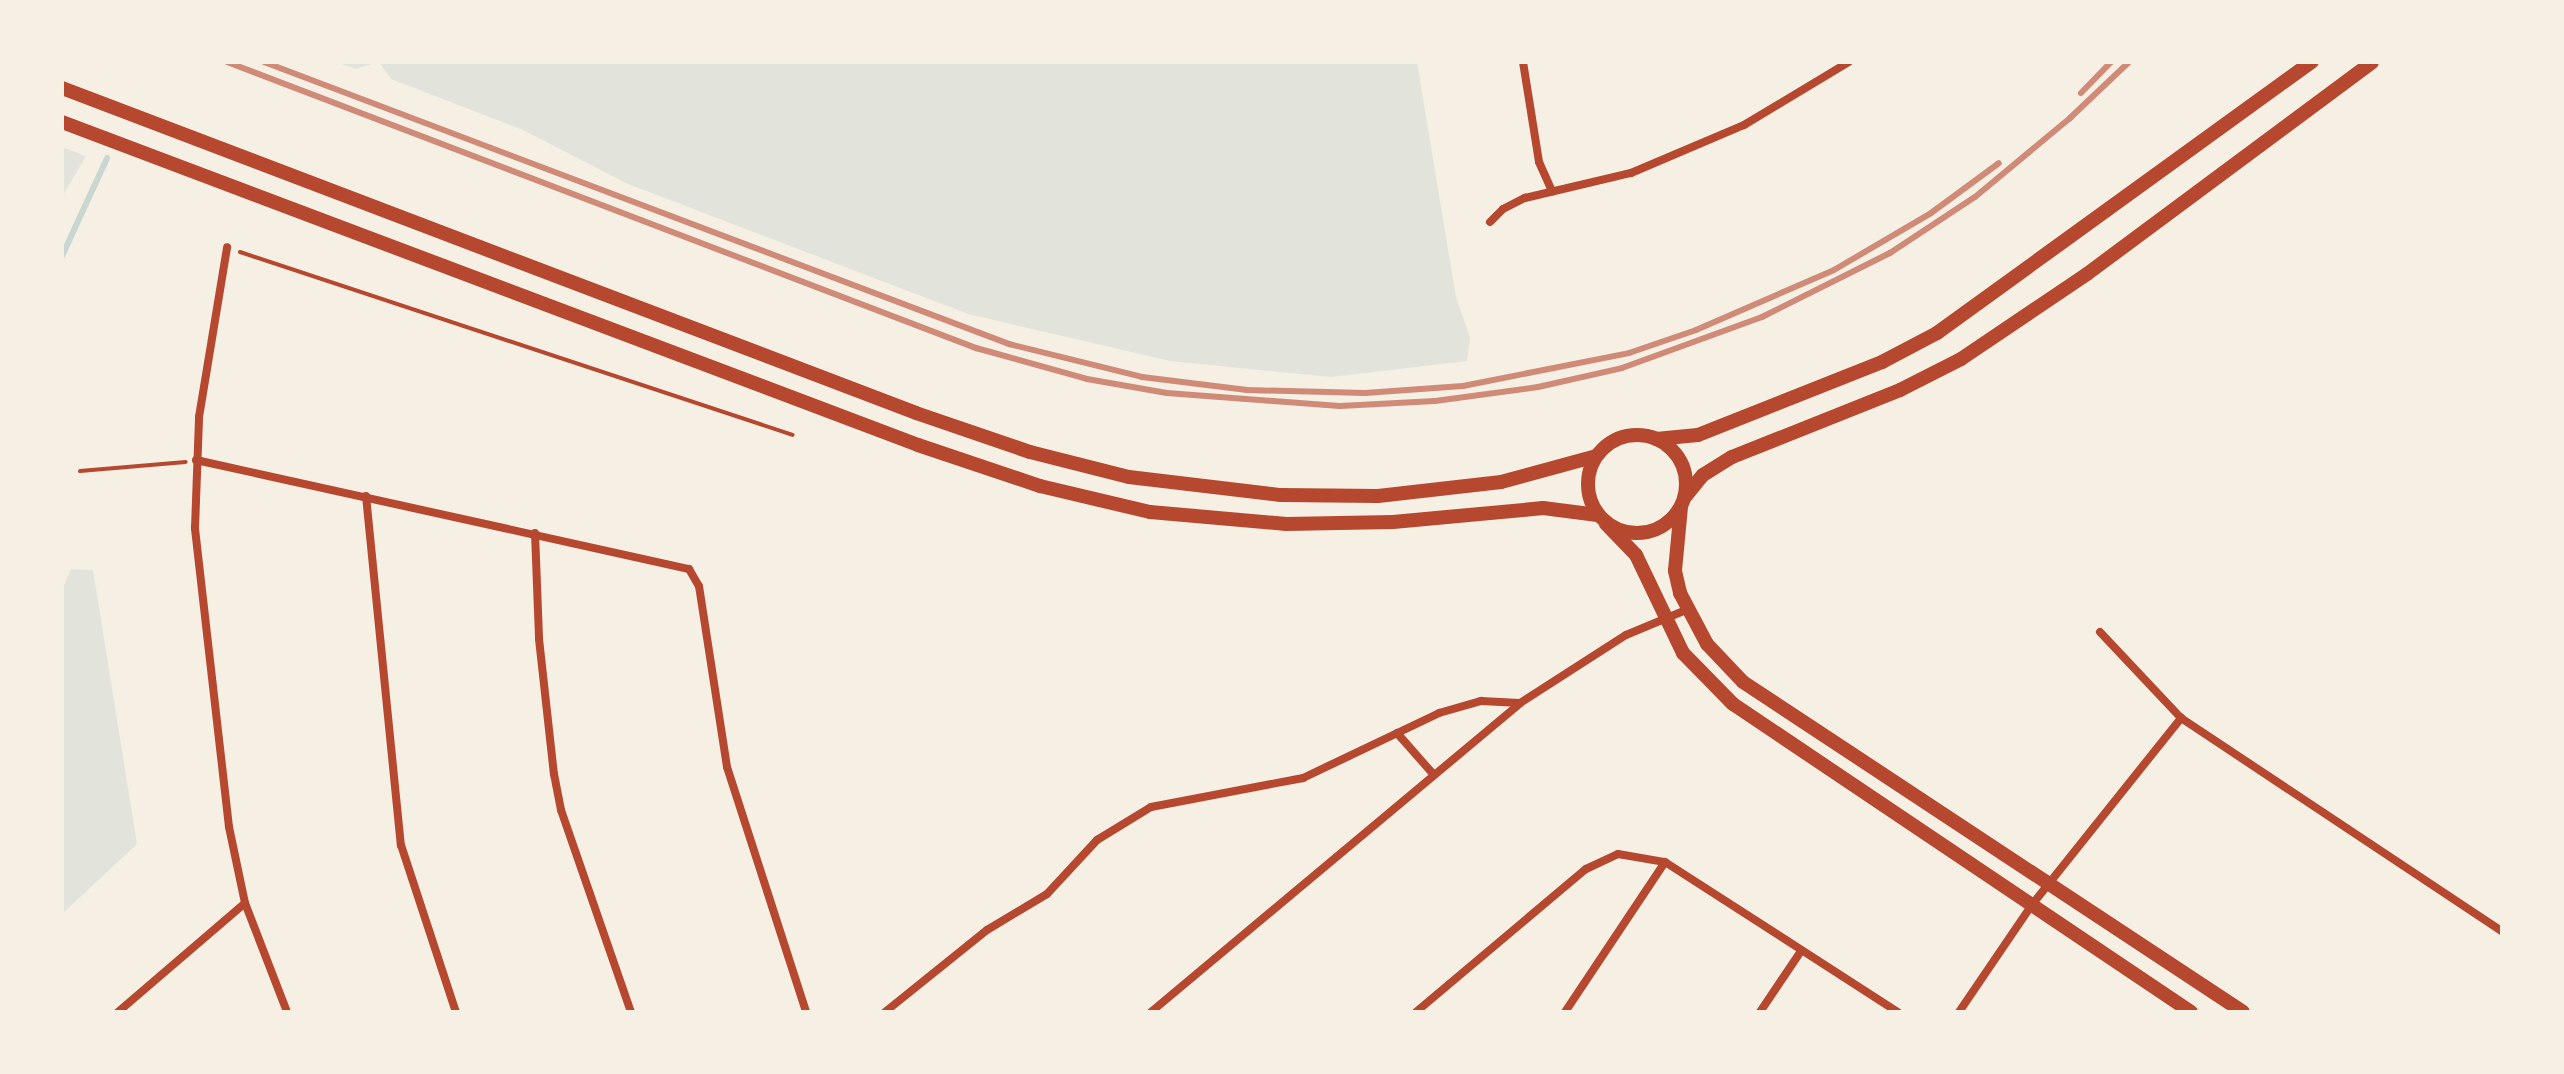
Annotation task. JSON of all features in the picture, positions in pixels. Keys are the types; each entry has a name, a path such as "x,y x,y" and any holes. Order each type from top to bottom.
{"main road":[{"path":"62,88 916,413 1030,452 1129,477 1267,494 1378,496 1501,482 1596,456 1617,439 1698,435 1882,362 1937,333 2312,62"},
{"path":"62,122 930,450 1055,490 1150,512 1286,524 1393,522 1543,508 1602,520 1626,533 1648,533 1667,524 1703,475 1732,457 1900,390 1961,359 2099,265 2372,62"},
{"path":"1656,439 1681,462 1683,502 1675,571 1686,610 1707,644 1743,682 2243,1012"},
{"path":"1596,456 1588,492 1602,520 1636,555 1664,619 1683,653 1733,704 2191,1012"}],"street":[{"path":"1523,62 1539,162 1552,191"},
{"path":"1490,222 1503,209 1552,191 1631,173 1744,125 1849,62"},
{"path":"227,247 196,460 201,591 229,827 245,903 287,1012"},
{"path":"196,460 678,564 695,576 727,767 806,1012"},
{"path":"366,496 401,845 456,1012"},
{"path":"535,533 539,639 561,810 631,1012"},
{"path":"1151,1012 1520,703 1626,635 1686,610"},
{"path":"2100,632 2181,718 2502,931"},
{"path":"885,1012 987,930 1047,894 1097,840 1151,807 1303,778 1397,733 1481,701 1520,703"},
{"path":"1959,1012 2049,882 2181,718"},
{"path":"1397,733 1434,775"},
{"path":"1416,1012 1601,859 1635,855 1665,862 1898,1012"},
{"path":"1565,1012 1665,862"},
{"path":"118,1012 245,903"},
{"path":"1760,1012 1801,951"}],"path":[{"path":"227,247 793,435"},
{"path":"80,471 196,460"}],"shaded area":[{"path":"336,62 379,62 355,69"},
{"path":"379,62 1417,62 1456,297 1470,338 1467,361 1331,377 1170,361 968,314 628,184 523,130 391,79"},
{"path":"62,147 86,156 62,197"},
{"path":"71,569 93,570 137,844 62,914 62,590"}],"waterway":[{"path":"62,256 107,158"}],"railway":[{"path":"227,62 976,348 1087,379 1167,393 1340,406 1435,401 1538,387 1622,368 1762,317 1890,253 1975,197 2070,118 2129,62"},
{"path":"264,62 1009,344 1142,377 1247,390 1365,393 1463,386 1629,353 1696,330 1834,270 1931,213 1999,163"},
{"path":"2081,93 2111,62"}]}
